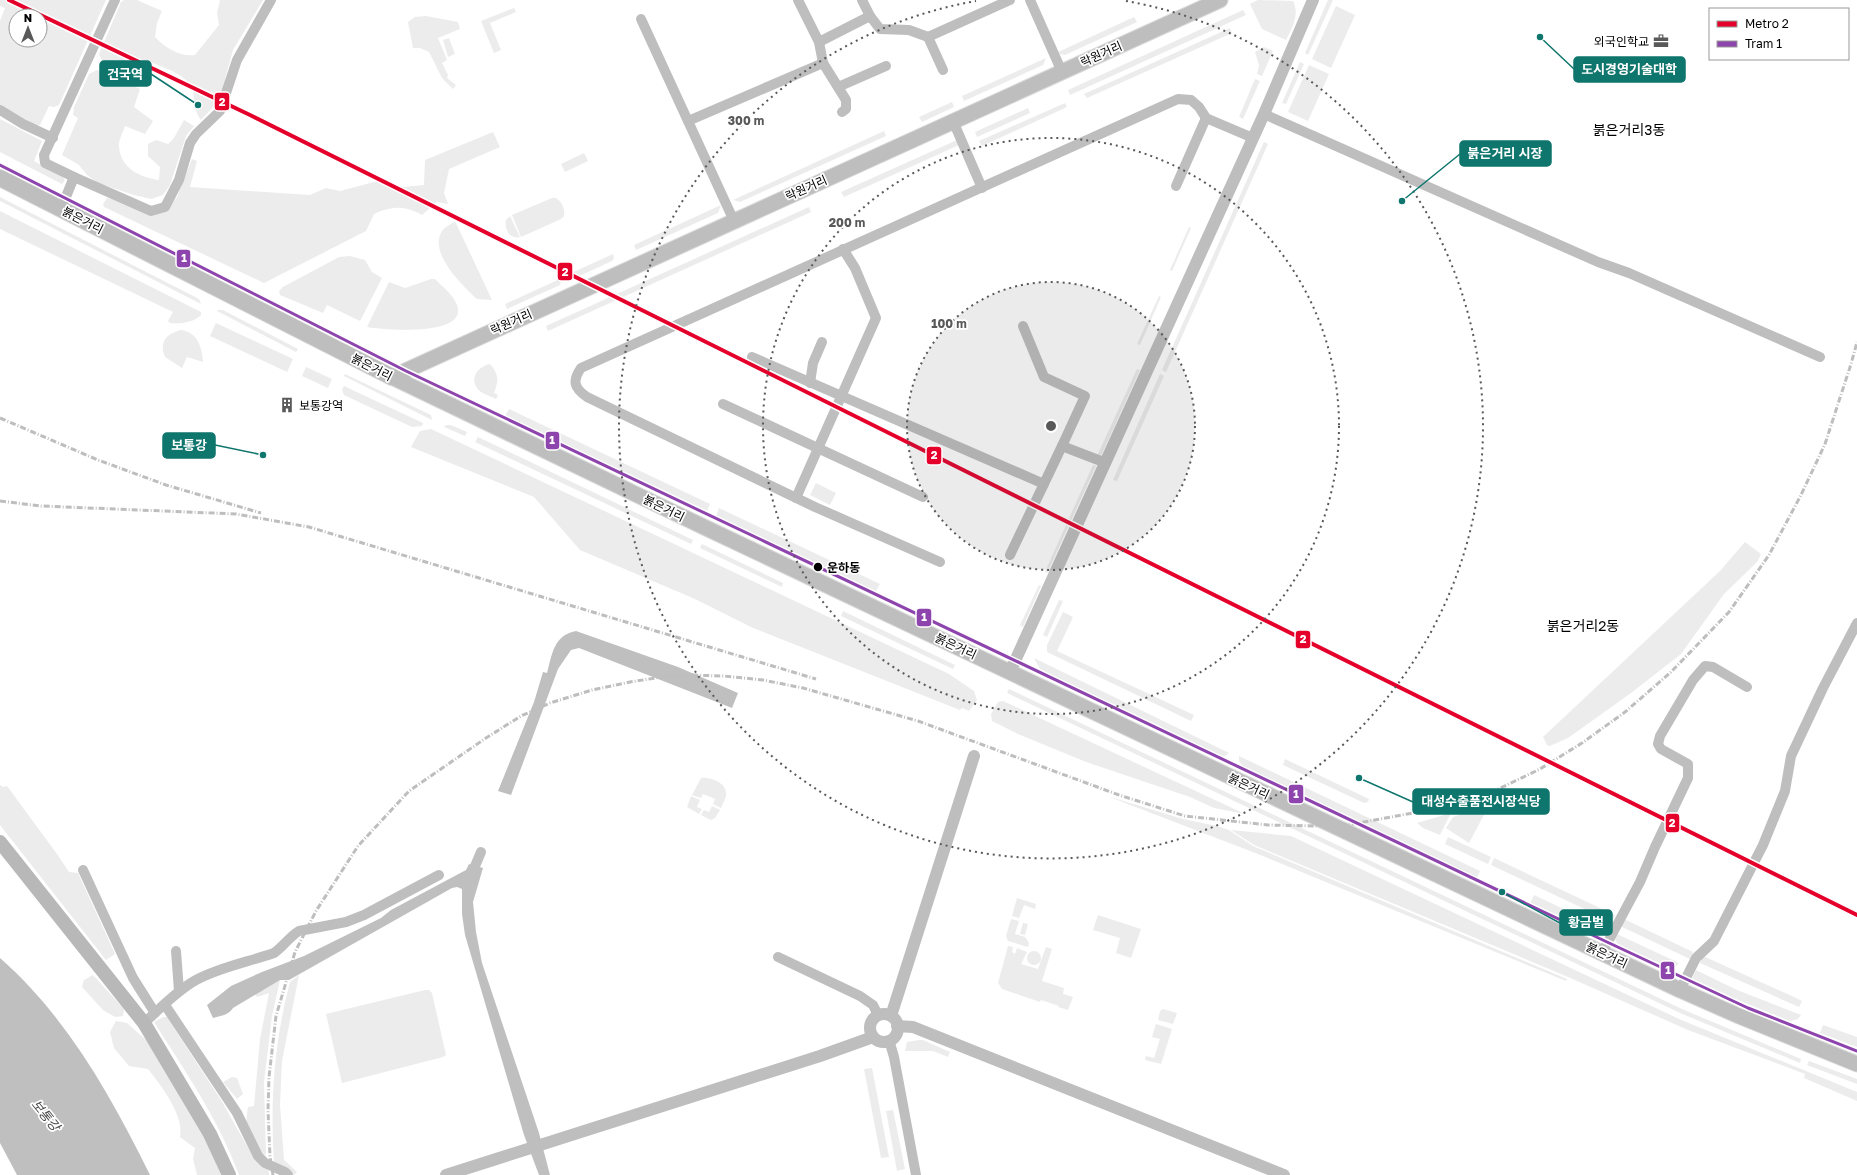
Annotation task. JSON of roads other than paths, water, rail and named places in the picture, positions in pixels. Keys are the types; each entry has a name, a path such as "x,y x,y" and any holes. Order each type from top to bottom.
{"highway":[{"name":"붉은거리","path":"0,178 392,377"}],"main road":[{"name":"락원거리","path":"392,377 1220,0"},
{"name":"붉은거리","path":"392,377 1680,990 1739,1016 1857,1064"},
{"path":"0,842 144,1023 210,1134 229,1175"}],"street":[{"path":"115,0 44,155 45,163 151,211 165,206 179,180 190,143 196,134 220,111 237,60 271,0"},
{"path":"798,0 819,42 823,63 846,100 846,109 842,112"},
{"path":"862,0 870,16 880,29 909,30 928,37 1010,0"},
{"path":"1030,0 1062,72"},
{"path":"1010,672 1264,114 1313,0"},
{"path":"819,42 870,16"},
{"path":"642,19 734,221"},
{"path":"928,37 943,70"},
{"path":"688,121 823,63"},
{"path":"838,87 886,66"},
{"path":"940,562 796,498 587,397 578,390 576,383 577,375 581,368 1178,99 1191,100 1199,107 1206,118 1253,138"},
{"path":"0,110 23,124 53,138"},
{"path":"1264,114 1591,259 1629,273 1820,357"},
{"path":"1176,186 1206,118"},
{"path":"953,122 982,188"},
{"path":"61,209 74,177"},
{"path":"796,498 876,318 855,268 844,249"},
{"path":"1010,555 1085,396 1044,377 1023,326"},
{"path":"810,383 813,363 822,342"},
{"path":"752,357 1044,484"},
{"path":"723,404 923,497"},
{"path":"1062,446 1106,463"},
{"path":"1680,990 1696,958 1714,941 1763,845 1785,791 1791,756 1823,688 1857,623"},
{"path":"1602,953 1640,882 1688,778 1688,764 1660,750 1658,744 1660,736 1693,680 1705,666 1713,666 1747,687"},
{"path":"891,1016 974,756"},
{"path":"83,870 133,978 155,1014"},
{"path":"144,1023 179,991 196,980 223,968 274,953 298,931 346,922 364,915 439,875"},
{"path":"176,951 179,991"},
{"path":"778,957 860,996 873,1005 878,1015"},
{"path":"165,1005 237,1113 258,1156 265,1163 285,1172 288,1175"},
{"path":"882,1014 891,1016 898,1026 896,1035 889,1040 880,1041 873,1037 870,1024 874,1017 878,1015 882,1014"},
{"path":"898,1026 913,1027 1284,1175"},
{"path":"446,1175 849,1047 873,1037"},
{"path":"889,1040 894,1057 916,1175"}],"water":[{"path":"576,631 678,667 738,693 732,708 579,648 571,650 558,669 511,795 498,791 534,702 543,672 547,673 555,646 563,637"},
{"path":"469,864 483,868 473,902 476,932 482,963 539,1133 550,1175 539,1175 524,1135 465,935 462,914 462,889 457,887 452,888 289,980 280,980 233,1008 227,1014 213,1018 207,1005 231,986 304,956 381,918 391,910 466,870"},
{"path":"0,958 24,981 46,1006 86,1059 120,1116 150,1175 17,1175 0,1143"}],"waterway":[{"path":"470,878 481,852"}],"railway":[{"path":"273,1175 270,1157 268,1110 269,1077 276,1016 295,952 316,911 358,846 409,791 521,716 550,703 592,690 630,682 689,675 724,676 763,680 803,688 918,721 1119,795 1185,816 1268,825 1314,826 1353,824 1418,812 1486,795 1540,769 1582,743 1625,712 1671,672 1729,612 1769,555 1801,495 1825,444 1857,342"},
{"path":"0,418 98,460 166,485 261,513"},
{"path":"0,501 41,506 236,514 309,527 816,679"}],"metro line":[{"name":"2","path":"9,0 250,115 1857,915"}],"tram line":[{"name":"1","path":"0,165 406,371 1607,942 1748,1008 1857,1051"}],"place":[{"name":"도시경영기술대학","path":"1540,37"},
{"name":"외국인학교","path":"1661,41"},
{"name":"건국역","path":"198,105"},
{"name":"붉은거리 시장","path":"1402,201"},
{"name":"보통강역","path":"287,405"},
{"name":"보통강","path":"263,455"},
{"name":"운하동","path":"818,567"},
{"name":"대성수출품전시장식당","path":"1359,778"},
{"name":"황금벌","path":"1502,892"}],"district":[{"name":"붉은거리3동","path":"1629,129"},
{"name":"붉은거리2동","path":"1583,625"}]}
